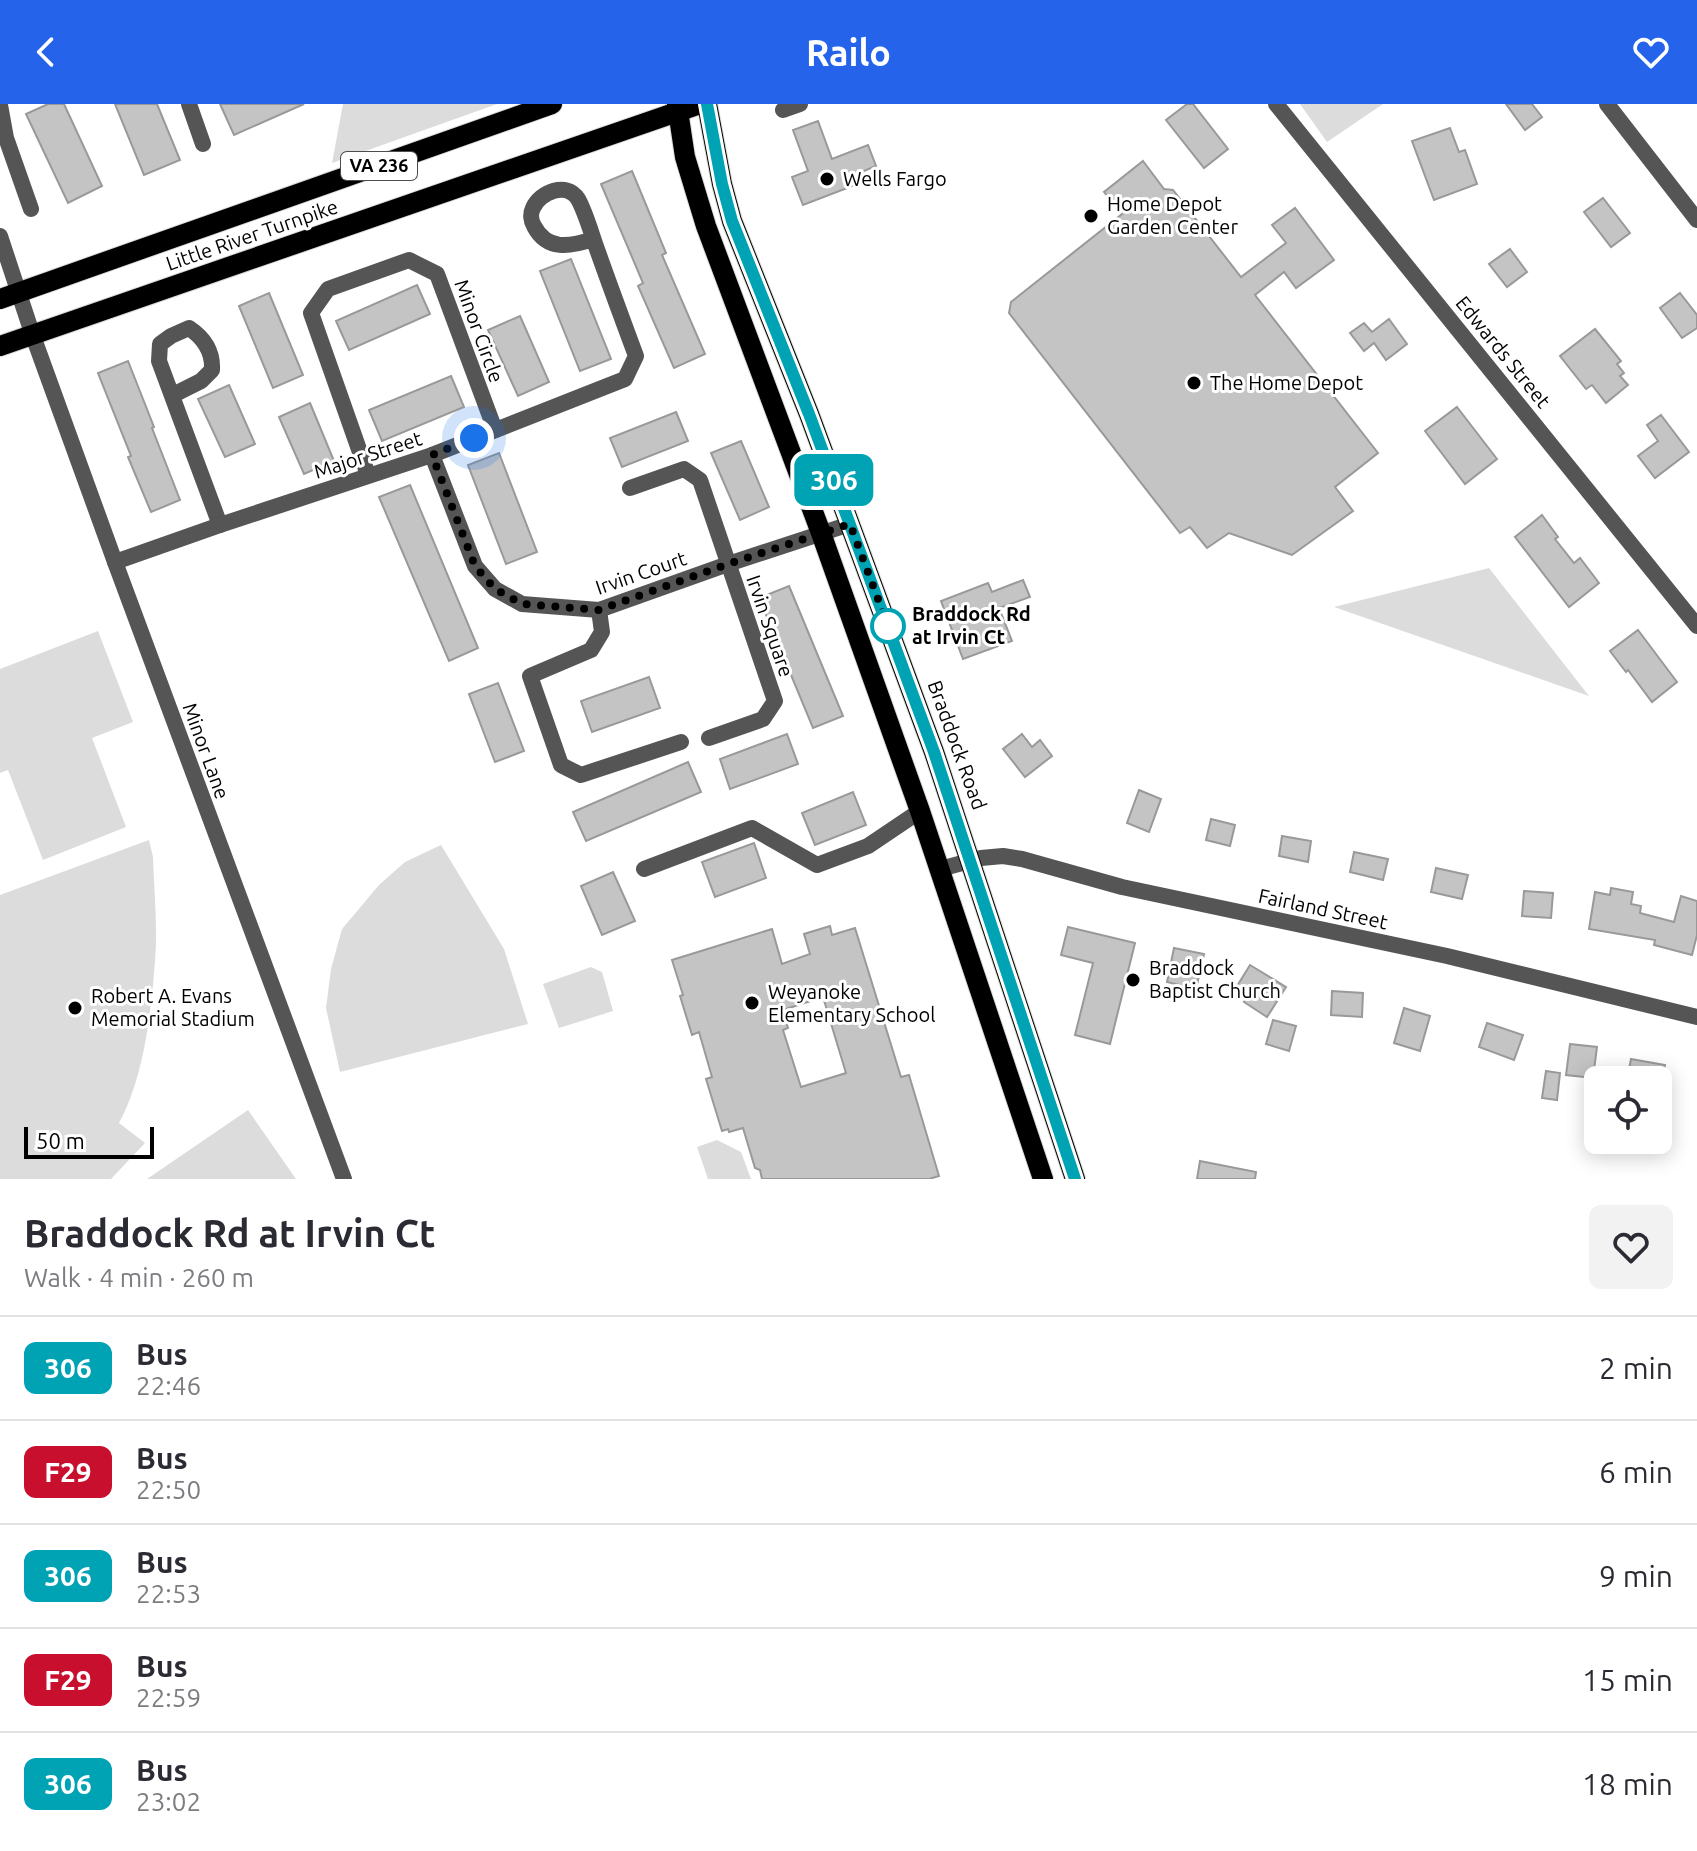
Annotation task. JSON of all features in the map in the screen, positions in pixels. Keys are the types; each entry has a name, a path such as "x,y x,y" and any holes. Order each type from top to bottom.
{"main road":[{"name":"Little River Turnpike","path":"9,296 552,104"},
{"name":"Little River Turnpike","path":"0,346 677,108 700,104"},
{"name":"Braddock Road","path":"707,104 732,221 850,524 934,752 1075,1179"},
{"path":"677,108 685,157 706,226 821,533 920,811 1043,1179"}],"street":[{"path":"189,104 203,144"},
{"path":"783,110 800,104"},
{"name":"Edwards Street","path":"1276,104 1697,626"},
{"path":"1607,104 1697,220"},
{"path":"0,105 6,138 31,209"},
{"name":"Minor Lane","path":"0,236 9,296 33,336 344,1179"},
{"name":"Major Street","path":"115,562 432,455 625,379 636,356 593,239"},
{"name":"Minor Circle","path":"368,475 311,313 328,289 409,260 437,274 495,430"},
{"path":"173,395 220,525"},
{"name":"Irvin Court","path":"432,455 475,566 495,589 522,604 599,610 850,524"},
{"name":"Irvin Square","path":"630,488 684,469 700,480 775,701 763,719 709,738"},
{"path":"599,610 602,632 591,650 530,676 561,765 581,775 681,742"},
{"path":"644,869 752,828 817,865 868,846 920,811"},
{"name":"Fairland Street","path":"940,869 971,860 1003,856 1022,859 1122,887 1447,956 1697,1017"}],"shaded area":[{"path":"343,104 497,104 332,163"},
{"path":"1300,104 1383,104 1327,142"},
{"path":"1489,568 1589,696 1334,607"},
{"path":"98,631 133,722 92,738 126,827 43,860 8,770 0,773 0,669"},
{"name":"Robert A. Evans Memorial Stadium","path":"149,840 153,857 156,922 151,1002 135,1086 119,1123 145,1143 111,1179 0,1179 0,895"},
{"path":"441,845 504,949 528,1024 340,1072 326,1008 331,969 342,929 379,885 405,862"},
{"path":"591,967 602,972 613,1011 559,1028 543,984"},
{"path":"248,1110 296,1179 147,1179"},
{"path":"717,1140 741,1152 751,1179 708,1179 697,1147"}],"building":[{"path":"48,104 64,104 102,186 68,203 26,114"},
{"path":"115,104 157,104 180,160 144,175"},
{"path":"220,104 304,104 234,135"},
{"path":"1187,104 1193,104 1228,149 1204,168 1166,120"},
{"path":"1506,104 1532,104 1542,117 1525,130"},
{"path":"818,121 832,159 868,145 876,166 859,173 863,182 803,205 792,177 808,171 793,130"},
{"path":"1450,128 1459,152 1465,150 1477,184 1434,200 1412,141"},
{"name":"The Home Depot","path":"1143,161 1164,189 1173,190 1241,277 1286,243 1272,225 1295,208 1334,260 1296,288 1284,272 1255,295 1378,453 1335,487 1353,511 1292,555 1229,533 1207,548 1190,527 1180,533 1009,313 1011,302 1122,214 1104,192"},
{"path":"632,171 666,253 662,255 705,354 674,368 638,286 643,283 601,184"},
{"path":"1603,198 1630,233 1611,247 1584,212"},
{"path":"1510,249 1527,272 1507,287 1489,264"},
{"path":"571,259 611,359 580,371 540,271"},
{"path":"417,285 430,314 349,350 336,321"},
{"path":"269,293 303,375 273,388 239,306"},
{"path":"1680,293 1697,315 1697,328 1682,338 1660,308"},
{"path":"520,316 549,382 518,396 488,330"},
{"path":"1389,319 1407,344 1386,360 1374,343 1364,351 1350,333 1364,323 1372,332"},
{"path":"1595,329 1621,361 1617,364 1624,373 1620,376 1628,385 1606,403 1592,385 1586,389 1560,356"},
{"path":"128,361 180,500 151,512 98,373"},
{"path":"451,376 464,407 382,441 369,410"},
{"path":"229,385 255,444 225,457 198,399"},
{"path":"310,403 334,461 304,474 279,417"},
{"path":"1457,407 1497,459 1465,484 1425,431"},
{"path":"676,412 688,441 622,467 610,438"},
{"path":"1661,415 1689,452 1655,478 1638,456 1658,441 1647,425"},
{"path":"741,441 769,507 740,520 711,453"},
{"path":"499,453 537,552 506,564 468,465"},
{"path":"410,485 478,648 449,661 379,497"},
{"path":"1542,515 1558,537 1555,539 1574,563 1580,558 1599,583 1569,607 1515,537"},
{"path":"1023,580 1030,597 999,608 1012,641 963,659 941,601 988,583 992,592"},
{"path":"789,586 843,716 813,728 759,598"},
{"path":"1638,630 1677,682 1652,702 1610,651"},
{"path":"649,677 660,708 592,732 581,701"},
{"path":"498,683 524,751 495,762 469,694"},
{"path":"787,734 798,764 730,789 720,759"},
{"path":"1022,734 1032,747 1040,740 1052,756 1025,777 1003,749"},
{"path":"688,762 701,792 586,841 573,812"},
{"path":"1139,790 1161,799 1149,832 1127,823"},
{"path":"853,792 866,825 815,845 802,813"},
{"path":"1211,819 1235,825 1230,846 1206,840"},
{"path":"1282,836 1311,841 1308,862 1279,856"},
{"path":"754,843 766,878 715,897 702,862"},
{"path":"1354,852 1388,859 1383,880 1350,872"},
{"path":"1436,868 1468,875 1462,899 1431,892"},
{"path":"613,872 635,921 602,935 581,886"},
{"path":"1611,888 1633,892 1631,904 1641,906 1640,913 1674,922 1681,896 1697,901 1697,935 1692,955 1654,945 1655,940 1589,929 1595,892 1610,895"},
{"path":"1524,891 1553,893 1551,918 1522,916"},
{"path":"830,926 832,935 855,928 901,1077 909,1075 939,1176 929,1179 762,1179 760,1170 755,1168 743,1128 722,1131 706,1079 712,1077 699,1032 692,1035 672,960 772,929 782,964 810,954 804,934","holes":["823,997 846,1073 801,1087 783,1030 788,1028 783,1010"]},
{"path":"1068,927 1135,943 1110,1044 1075,1035 1093,963 1061,955"},
{"path":"1174,948 1204,954 1196,989 1167,982"},
{"path":"1250,965 1286,987 1267,1017 1244,1002 1246,998 1234,991"},
{"path":"1332,991 1363,993 1362,1017 1331,1015"},
{"path":"1404,1008 1430,1016 1420,1051 1394,1043"},
{"path":"1273,1020 1296,1026 1289,1051 1266,1044"},
{"path":"1487,1023 1523,1035 1514,1060 1479,1047"},
{"path":"1570,1044 1597,1047 1595,1066 1584,1066 1584,1077 1566,1075"},
{"path":"1631,1059 1665,1065 1665,1066 1630,1066"},
{"path":"1546,1071 1560,1073 1557,1100 1542,1098"},
{"path":"1200,1161 1256,1172 1255,1179 1197,1179"}],"bus line":[{"name":"306","path":"707,104 732,221 809,414 934,752 1075,1179"}],"place":[{"name":"Wells Fargo","path":"827,179"},
{"name":"Home Depot Garden Center","path":"1091,216"},
{"name":"The Home Depot","path":"1194,383"},
{"name":"Braddock Rd at Irvin Ct","path":"888,626"},
{"name":"Braddock Baptist Church","path":"1133,980"},
{"name":"Weyanoke Elementary School","path":"752,1003"},
{"name":"Robert A. Evans Memorial Stadium","path":"75,1008"}],"route":[{"path":"474,438 432,455 475,566 495,589 522,604 599,610 850,524 890,631 888,626"}]}
